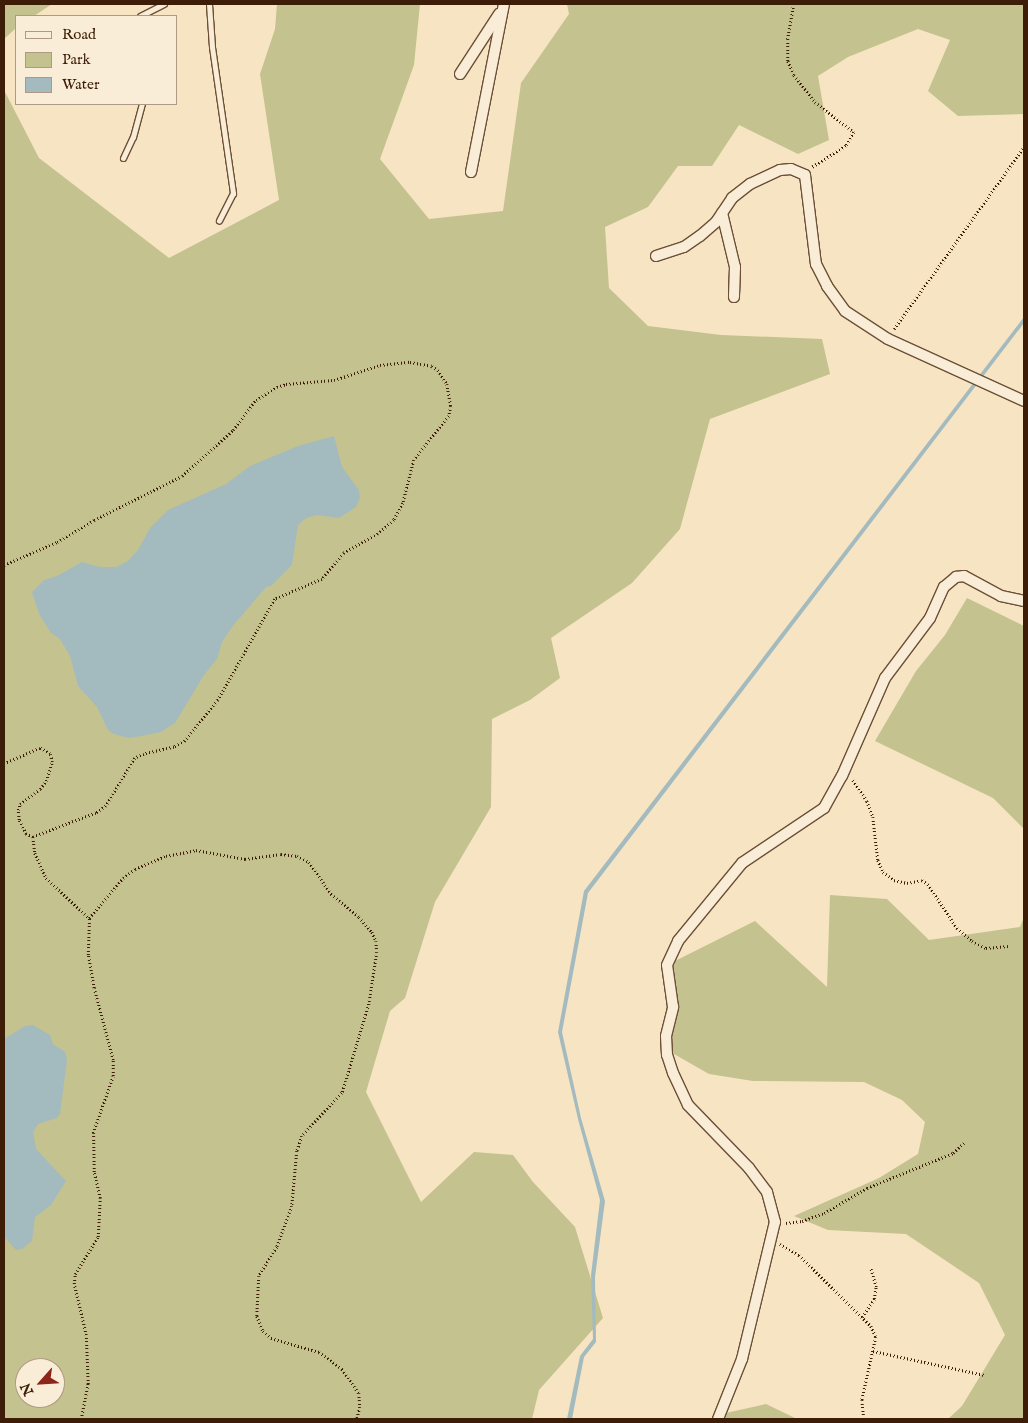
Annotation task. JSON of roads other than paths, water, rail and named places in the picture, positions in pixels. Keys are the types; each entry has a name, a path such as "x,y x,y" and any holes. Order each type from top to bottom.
{"street":[{"path":"460,74 503,6"},
{"path":"471,172 503,6"},
{"path":"656,256 684,247 700,236 722,213 739,190 780,170 790,169 805,175 816,264 827,286 845,312 888,339 1024,401"},
{"path":"722,213 735,267 734,297"},
{"path":"718,1419 742,1358 774,1225 773,1209 767,1192 749,1168 688,1105 673,1073 666,1055 666,1036 673,1007 667,965 678,941 742,864 824,808 845,769 885,678 930,618 944,587 956,577 964,576 1001,596 1024,601"}],"lane":[{"path":"142,15 164,4"},
{"path":"209,4 212,47 233,193 219,221"},
{"path":"123,158 133,137 142,105"}],"water":[{"path":"1024,317 1024,323 588,893 562,1032 581,1118 605,1201 595,1277 596,1342 584,1357 572,1419 567,1419 580,1356 593,1339 591,1275 600,1200 578,1119 558,1032 584,891"},
{"path":"334,436 342,467 359,490 360,498 356,507 339,518 317,515 306,518 298,525 292,565 271,586 266,587 232,627 222,642 217,659 204,675 175,723 161,732 129,738 114,734 108,730 97,707 78,686 70,656 60,639 51,633 39,614 32,592 44,580 57,576 82,562 100,567 116,567 128,561 138,550 150,528 168,510 226,484 250,466 298,446"},
{"path":"33,1025 50,1035 53,1044 65,1052 67,1060 60,1114 57,1118 38,1124 33,1132 36,1149 66,1181 51,1205 35,1217 32,1241 22,1249 16,1250 4,1237 4,1039 25,1026"}]}
